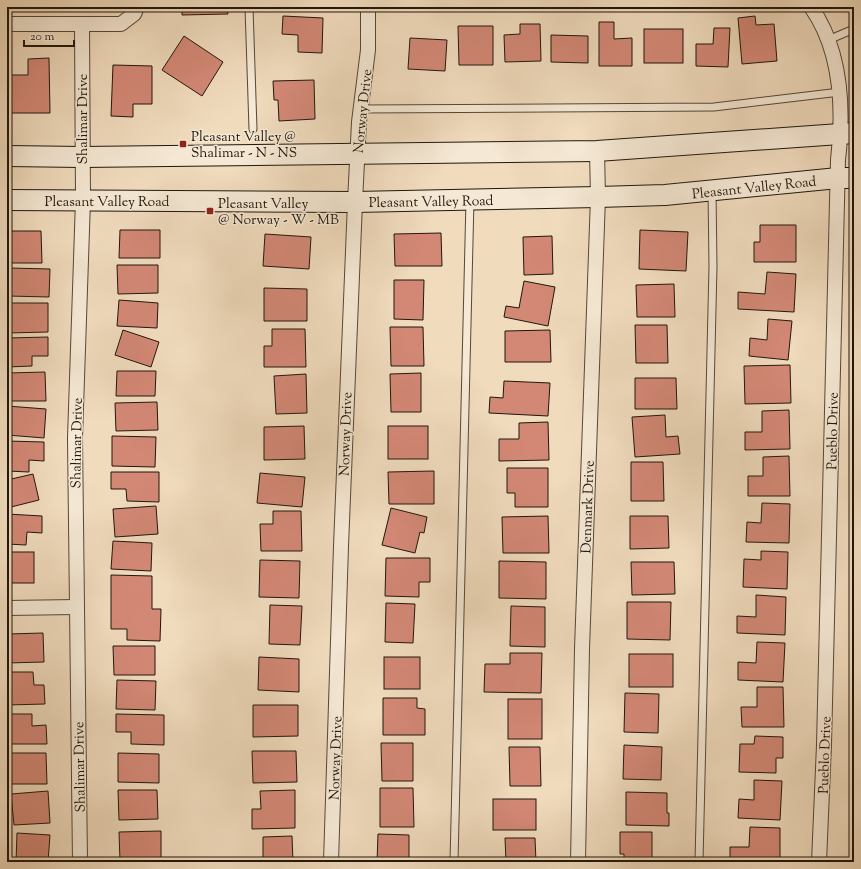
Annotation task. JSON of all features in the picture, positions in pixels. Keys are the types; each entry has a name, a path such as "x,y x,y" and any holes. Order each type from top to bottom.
{"main road":[{"path":"7,156 82,157 357,153 597,152 848,133"},
{"name":"Pleasant Valley Road","path":"7,200 354,202 598,198 665,196 846,178"}],"street":[{"path":"7,24 120,24 134,14 137,7"},
{"name":"Norway Drive","path":"332,862 341,553 354,202 360,109 368,50 368,7"},
{"name":"Pueblo Drive","path":"811,7 828,40 836,64 848,133 838,160 846,178 820,862"},
{"name":"Shalimar Drive","path":"80,862 75,438 83,200 82,24"},
{"name":"Denmark Drive","path":"578,862 583,641 598,198 597,152"},
{"path":"7,608 76,607"}],"lane":[{"path":"249,7 253,129"},
{"path":"828,40 854,28"},
{"path":"360,109 714,107 840,92"},
{"path":"699,862 713,266 712,191"},
{"path":"454,862 470,200"}],"building":[{"path":"182,7 227,7 228,14 182,15"},
{"path":"283,16 323,18 322,53 298,52 298,35 282,34"},
{"path":"755,16 756,25 774,24 777,61 742,64 738,18"},
{"path":"599,22 614,22 614,39 632,38 632,66 599,66"},
{"path":"520,24 540,24 541,61 505,62 504,35 520,34"},
{"path":"458,26 493,26 493,65 459,65"},
{"path":"714,28 730,28 728,67 696,66 696,44 713,44"},
{"path":"644,29 683,29 683,63 644,63"},
{"path":"551,35 588,36 588,63 551,62"},
{"path":"184,36 223,62 202,96 162,70"},
{"path":"410,38 447,40 445,71 408,69"},
{"path":"49,58 50,113 9,113 8,75 28,75 28,59"},
{"path":"113,65 152,66 152,104 133,104 133,117 111,116"},
{"path":"314,80 315,119 279,121 278,100 274,100 273,81"},
{"path":"760,225 796,225 796,262 754,262 754,242 760,242"},
{"path":"120,230 160,230 160,258 119,258"},
{"path":"640,230 688,232 686,271 639,269"},
{"path":"9,231 41,231 42,263 9,263"},
{"path":"441,233 442,266 395,266 394,234"},
{"path":"265,234 311,237 309,269 263,266"},
{"path":"552,236 553,274 524,275 523,237"},
{"path":"117,265 158,265 158,293 118,294"},
{"path":"9,268 50,269 49,297 8,296"},
{"path":"767,272 796,274 794,312 738,309 738,292 765,294"},
{"path":"394,280 424,280 423,320 394,319"},
{"path":"524,281 555,287 548,326 504,317 506,306 519,308"},
{"path":"674,284 675,317 637,317 636,285"},
{"path":"264,288 307,289 307,321 264,321"},
{"path":"119,300 158,303 157,328 117,326"},
{"path":"7,303 48,303 48,332 7,333"},
{"path":"768,319 792,321 788,360 749,356 750,338 767,340"},
{"path":"635,325 667,325 668,363 636,363"},
{"path":"390,327 423,327 424,366 391,366"},
{"path":"272,329 305,329 306,367 264,367 264,346 272,346"},
{"path":"123,330 159,342 151,367 115,355"},
{"path":"550,330 551,362 505,362 505,331"},
{"path":"48,337 48,356 32,356 32,366 7,367 7,338"},
{"path":"790,365 791,403 745,404 744,366"},
{"path":"117,371 156,371 155,396 116,396"},
{"path":"45,372 46,401 7,401 7,373"},
{"path":"421,373 421,412 391,412 390,374"},
{"path":"306,374 307,413 276,414 274,376"},
{"path":"635,378 676,378 677,409 635,409"},
{"path":"504,381 550,383 548,416 489,413 490,397 503,398"},
{"path":"157,402 158,430 116,431 115,403"},
{"path":"7,406 46,409 44,438 7,435"},
{"path":"789,410 790,449 745,450 745,432 762,432 762,411"},
{"path":"665,415 666,437 678,436 680,454 635,457 632,417"},
{"path":"548,422 549,460 499,461 499,439 519,439 519,423"},
{"path":"304,426 305,459 264,460 264,427"},
{"path":"388,426 428,426 428,459 388,459"},
{"path":"112,436 156,437 155,467 112,466"},
{"path":"7,441 44,442 44,461 29,460 29,472 7,471"},
{"path":"789,456 790,496 748,496 748,476 763,476 763,457"},
{"path":"631,462 663,462 664,501 631,501"},
{"path":"507,468 548,468 548,507 515,507 515,493 507,493"},
{"path":"434,471 434,504 389,504 388,472"},
{"path":"111,472 159,472 159,502 127,501 126,489 111,489"},
{"path":"260,473 305,477 302,507 257,503"},
{"path":"33,474 39,500 7,508 7,480"},
{"path":"762,503 790,504 789,543 746,542 747,522 761,523"},
{"path":"156,506 158,534 115,537 113,509"},
{"path":"391,508 427,517 424,533 420,532 415,553 382,545"},
{"path":"273,511 301,511 302,551 261,551 260,524 273,524"},
{"path":"7,514 42,516 42,533 27,532 26,545 7,544"},
{"path":"548,516 549,553 503,553 502,517"},
{"path":"630,516 668,516 669,548 630,549"},
{"path":"113,541 152,543 151,571 111,569"},
{"path":"761,551 788,552 787,589 743,587 744,559 761,560"},
{"path":"7,552 34,552 34,583 7,583"},
{"path":"386,558 430,558 430,582 419,582 419,597 385,596"},
{"path":"260,560 300,561 299,598 259,597"},
{"path":"499,561 546,562 546,599 499,598"},
{"path":"631,562 674,562 675,594 632,595"},
{"path":"111,575 152,576 152,609 161,609 160,641 127,640 127,629 111,629"},
{"path":"756,595 786,597 785,635 737,633 737,616 756,617"},
{"path":"627,602 671,602 670,640 627,639"},
{"path":"386,603 415,604 413,643 385,642"},
{"path":"270,605 302,606 300,645 269,644"},
{"path":"511,606 545,607 545,647 510,646"},
{"path":"43,633 44,662 7,663 7,634"},
{"path":"757,642 785,643 783,682 738,680 738,662 756,663"},
{"path":"113,646 155,646 155,675 114,675"},
{"path":"510,653 542,653 541,693 484,692 485,664 510,664"},
{"path":"629,654 673,654 673,687 629,687"},
{"path":"259,657 299,659 299,692 258,690"},
{"path":"384,657 420,657 420,689 384,689"},
{"path":"7,672 33,672 34,685 44,685 45,704 7,705"},
{"path":"117,680 156,681 155,710 116,709"},
{"path":"757,687 783,687 784,727 742,727 741,707 757,707"},
{"path":"625,693 659,694 658,733 624,732"},
{"path":"383,698 417,698 417,708 425,709 425,735 383,735"},
{"path":"508,699 542,699 542,739 508,739"},
{"path":"253,705 298,705 298,736 253,737"},
{"path":"7,714 32,714 32,726 46,725 47,744 7,744"},
{"path":"116,714 164,715 164,745 131,744 131,732 116,732"},
{"path":"755,736 783,737 783,758 776,758 776,773 739,772 740,744 754,744"},
{"path":"381,743 413,743 413,781 382,781"},
{"path":"624,745 662,747 661,780 623,779"},
{"path":"509,747 540,747 541,786 510,786"},
{"path":"252,751 296,751 297,782 253,783"},
{"path":"7,753 46,753 47,784 7,784"},
{"path":"118,753 159,754 159,783 118,782"},
{"path":"754,780 782,781 780,820 738,818 739,799 754,800"},
{"path":"380,788 413,788 414,827 380,827"},
{"path":"118,790 157,790 158,819 119,820"},
{"path":"295,790 295,828 252,829 252,809 261,809 260,791"},
{"path":"48,791 50,823 14,825 11,794"},
{"path":"626,792 667,793 667,813 669,813 669,826 626,825"},
{"path":"493,799 536,799 536,830 493,830"},
{"path":"750,827 780,828 780,862 730,862 730,847 749,847"},
{"path":"161,831 161,860 120,861 119,832"},
{"path":"620,832 652,832 652,862 624,862 624,854 620,854"},
{"path":"17,833 50,835 48,862 16,862"},
{"path":"378,834 409,835 409,862 377,862"},
{"path":"292,836 293,862 263,862 263,837"},
{"path":"505,838 535,838 536,862 506,862"}],"place":[{"name":"Pleasant Valley @ Shalimar - N - NS","path":"183,144"},
{"name":"Pleasant Valley @ Norway - W - MB","path":"210,211"}]}
